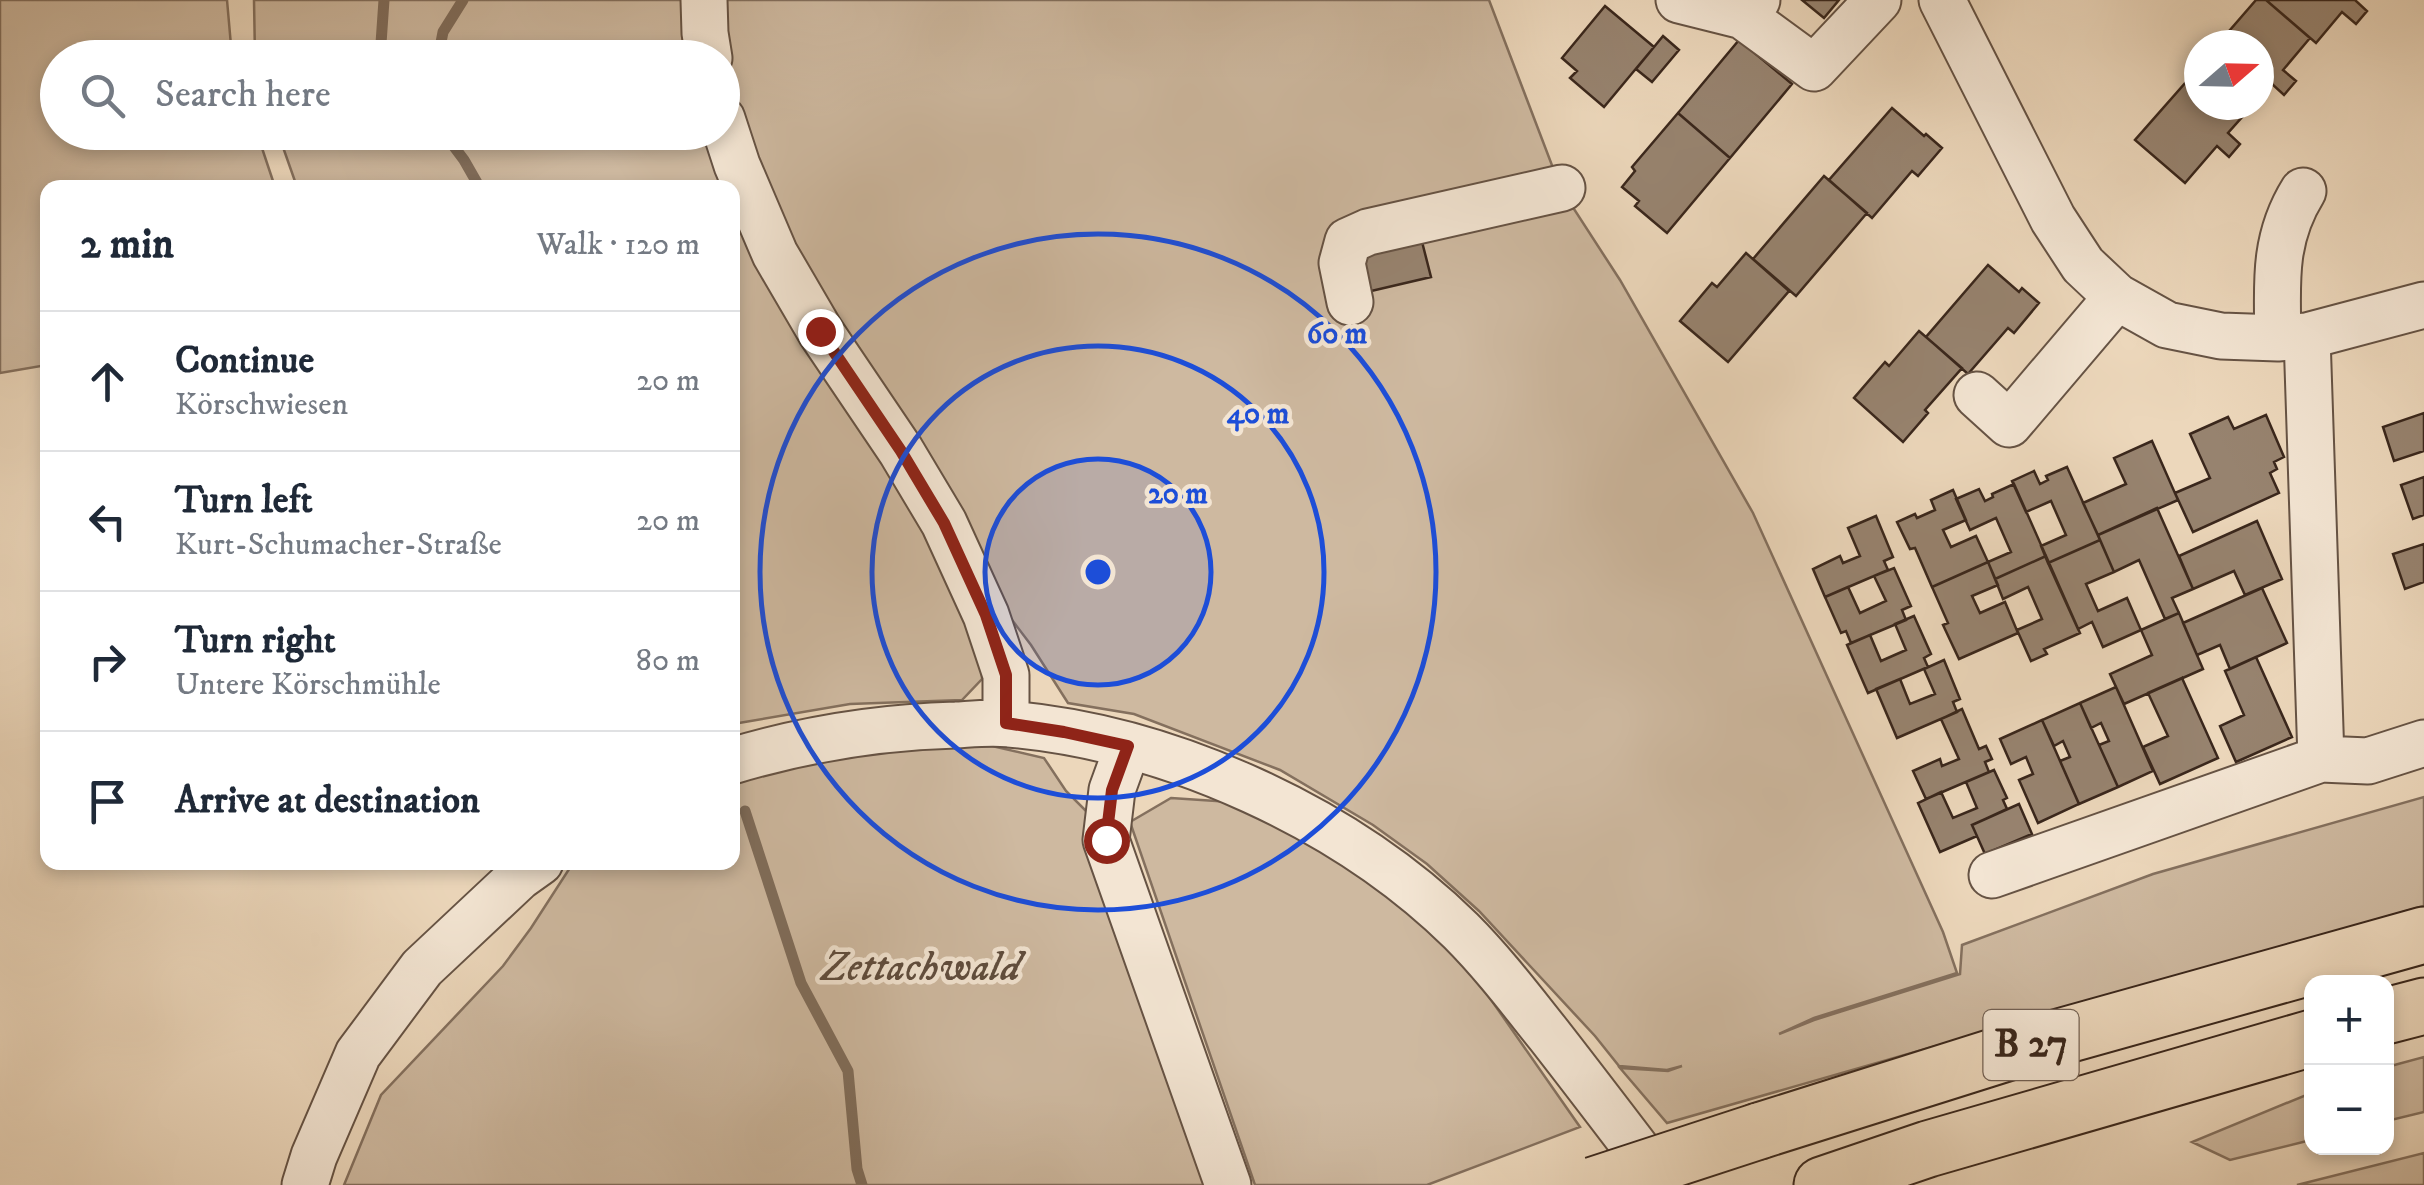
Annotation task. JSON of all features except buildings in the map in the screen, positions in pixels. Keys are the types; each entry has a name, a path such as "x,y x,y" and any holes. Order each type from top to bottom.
{"highway":[{"name":"B 27","path":"1594,1185 2038,1043 2424,935"},
{"path":"2394,1014 2424,1006"},
{"name":"B 27","path":"1822,1185 2017,1122 2304,1040"}],"street":[{"path":"704,0 705,40"},
{"path":"1679,0 1750,8 1814,68 1878,0"},
{"path":"1942,0 2053,219 2083,265 2116,297 2167,325 2222,336 2293,337 2424,305"},
{"path":"732,150 775,254 944,523 986,615 1006,675 1006,723"},
{"path":"1350,302 1342,263 1348,241 1368,232 1562,188"},
{"path":"2304,191 2281,238 2276,280 2293,337 2321,760"},
{"path":"1977,395 2009,424 2116,297"},
{"path":"740,759 859,732 1006,723 1128,746 1206,772 1289,808 1358,846 1462,932 1517,994 1664,1185"},
{"path":"1992,876 2321,760 2368,761 2424,743"},
{"path":"1128,746 1112,790 1106,840 1228,1185"},
{"path":"305,1185 358,1054 422,968 530,870"}],"green space":[{"path":"0,0 227,0 231,40 40,40 40,150 263,150 273,180 40,180 40,366 0,373"},
{"path":"254,0 689,0 694,40 255,40"},
{"path":"717,0 1489,0 1561,189 1620,280 1753,513 1943,932 1957,973 1814,1018 1779,1034 1960,974 1962,945 2153,874 2424,797 2424,906 1667,1123 1620,1068 1668,1071 1682,1066 1667,1070 1619,1066 1479,911 1427,864 1373,825 1280,770 1134,714 1068,703 993,595 831,327 740,127 740,40 720,40"},
{"path":"284,150 722,150 739,180 295,180"},
{"path":"740,183 891,460 981,645 982,679 962,700 850,704 740,723"},
{"name":"Zettachwald","path":"918,745 992,746 1044,758 1066,791 1101,826 1221,1185 344,1185 381,1095 503,966 568,870 740,870 740,780 776,767"},
{"path":"1171,798 1261,804 1450,941 1580,1127 1427,1185 1255,1185 1130,822"},
{"path":"2424,1057 2424,1112 2394,1119 2394,1065"},
{"path":"2304,1096 2304,1142 2230,1160 2192,1142"},
{"path":"2424,1153 2424,1185 2297,1185"}],"waterway":[{"path":"381,40 384,0"},
{"path":"441,40 463,0"},
{"path":"456,150 475,180"},
{"path":"745,811 801,983 848,1071 857,1169 862,1185"}],"route":[{"path":"820,331 944,523 986,615 1006,675 1006,723 1128,746 1112,790 1106,840"}]}
